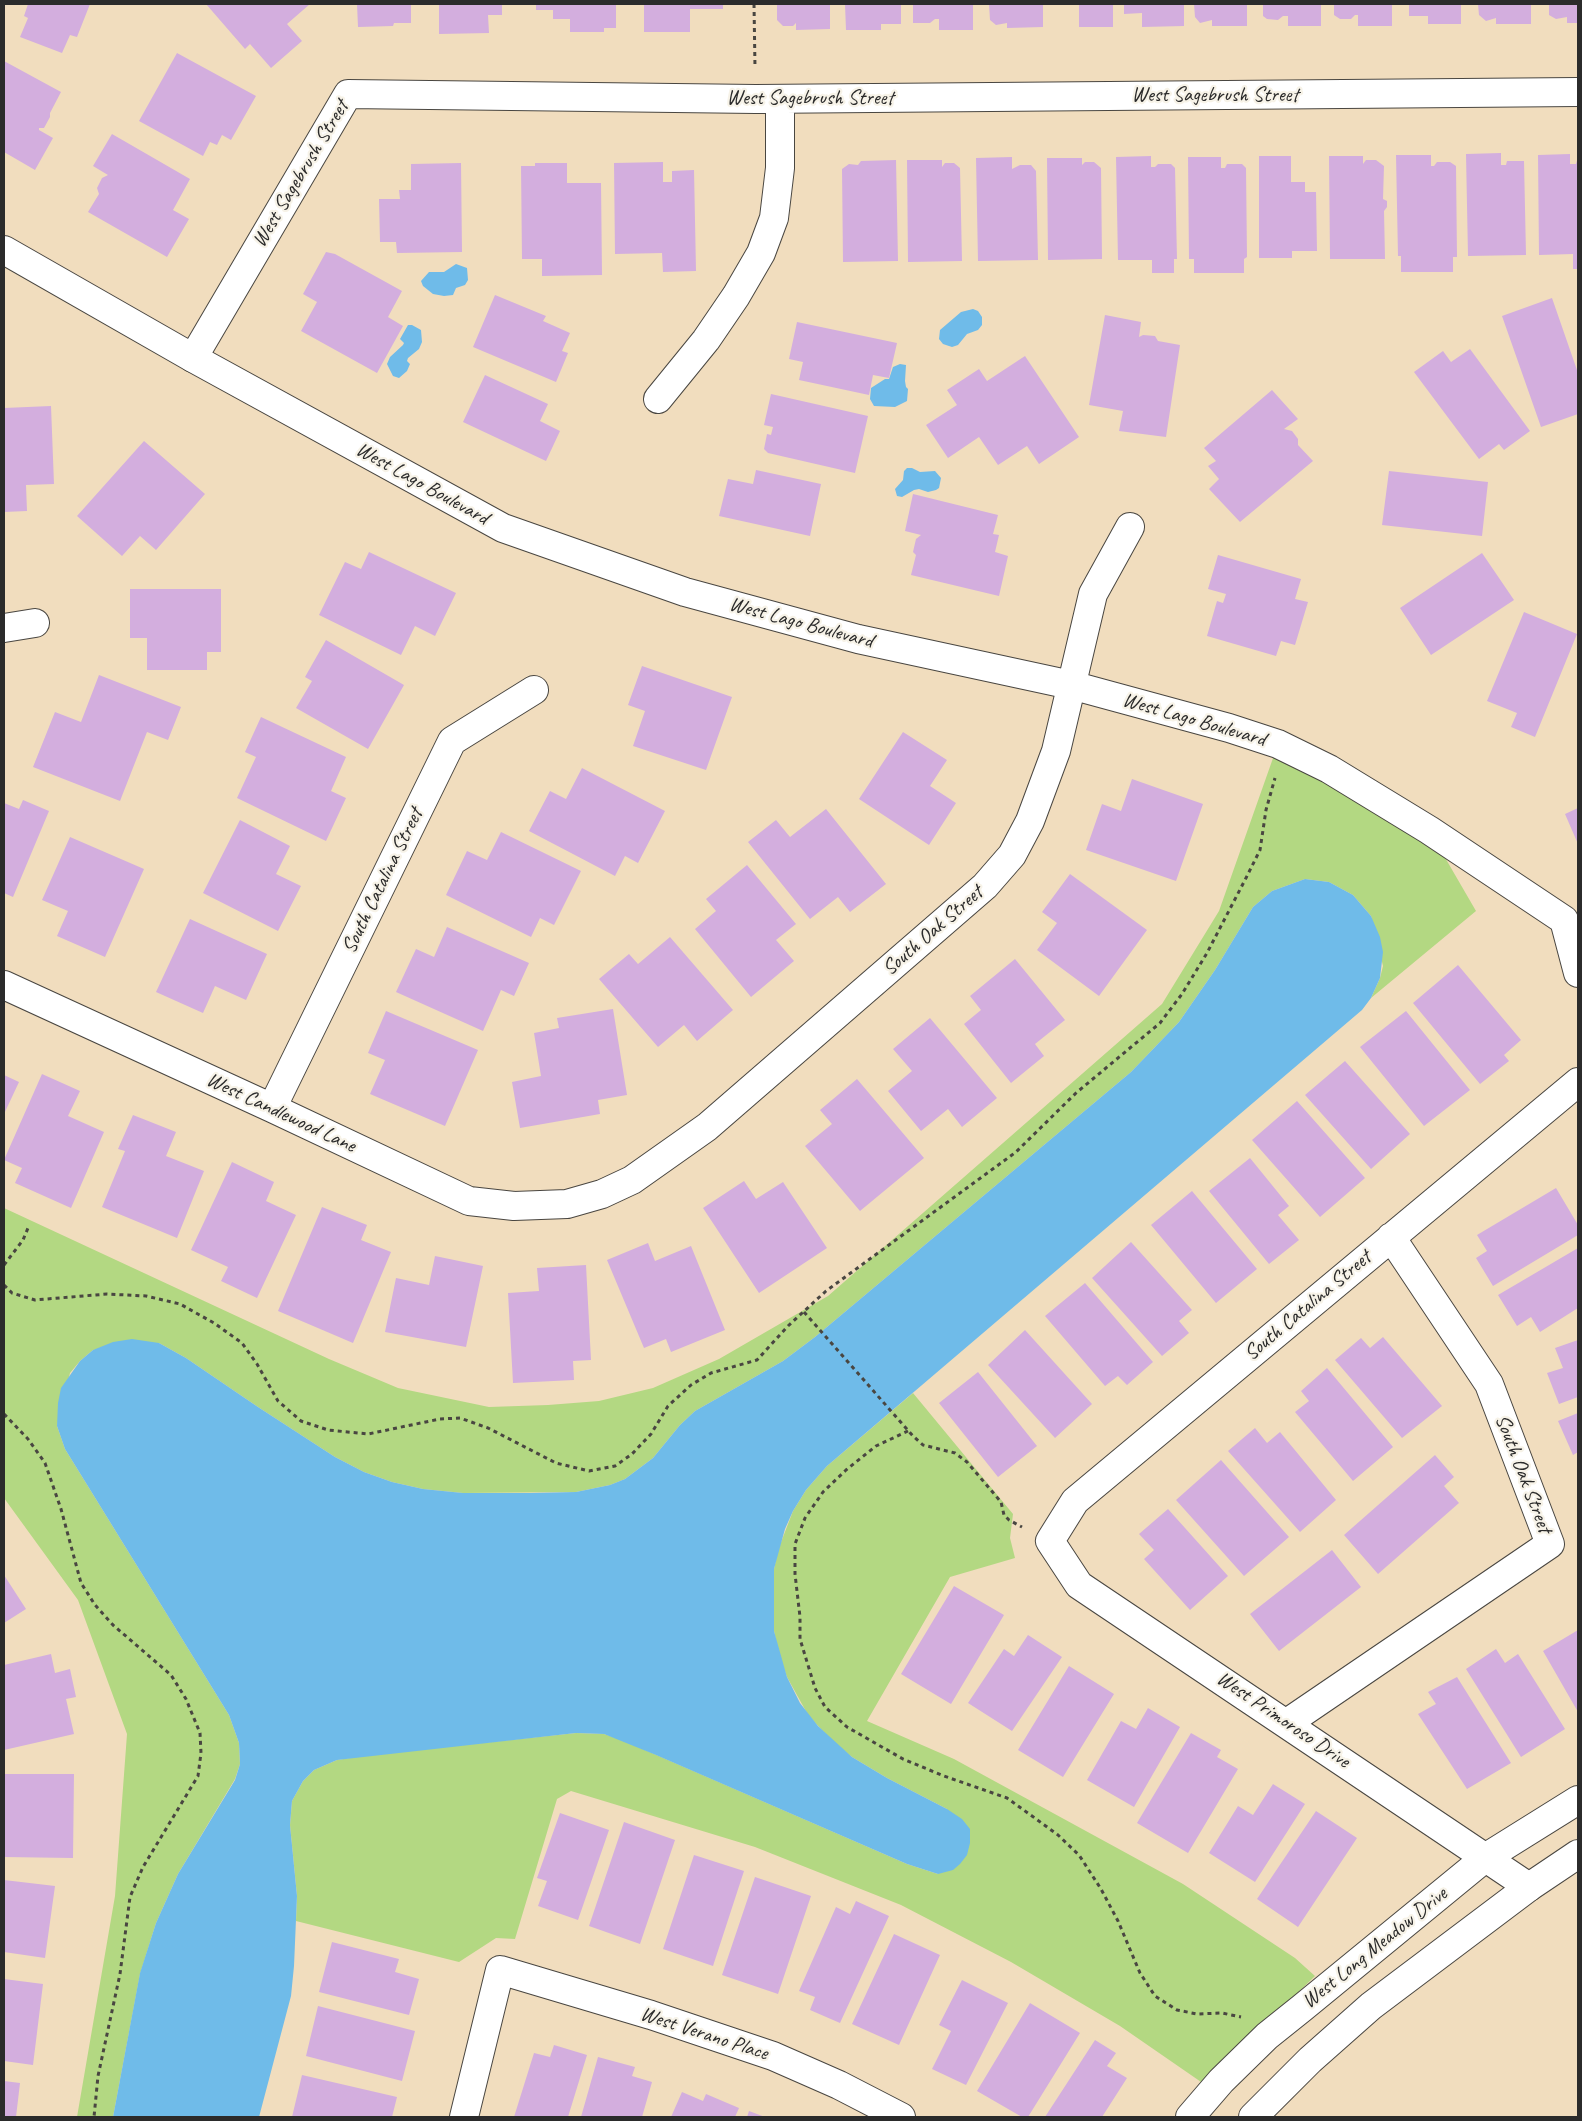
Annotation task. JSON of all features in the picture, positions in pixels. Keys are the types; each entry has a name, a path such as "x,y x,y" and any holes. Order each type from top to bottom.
{"street":[{"name":"West Sagebrush Street","path":"192,358 348,94 768,99 1578,92"},
{"path":"658,399 706,340 736,296 761,254 774,218 780,168 768,99"},
{"name":"West Lago Boulevard","path":"4,250 192,358 502,528 685,592 829,631 1071,685 1229,728 1287,748 1329,769 1429,830 1564,920 1578,973"},
{"name":"South Oak Street","path":"567,1204 602,1194 632,1180 707,1127 985,886 1012,855 1030,821 1056,751 1093,594 1130,527"},
{"path":"4,628 35,623"},
{"name":"South Catalina Street","path":"272,1108 452,741 534,690"},
{"name":"West Candlewood Lane","path":"4,985 272,1108 469,1202 514,1206 567,1204"},
{"name":"South Catalina Street","path":"1050,1541 1075,1501 1578,1082"},
{"name":"South Oak Street","path":"1287,1723 1550,1544 1489,1384 1391,1237"},
{"name":"West Primoroso Drive","path":"1050,1541 1079,1585 1450,1832 1529,1887"},
{"name":"West Long Meadow Drive","path":"1190,2117 1221,2081 1267,2036 1485,1858 1578,1800"},
{"name":"West Long Meadow Drive","path":"1253,2117 1310,2060 1371,2006 1529,1887 1578,1854"},
{"name":"West Verano Place","path":"464,2117 500,1970 651,2015 773,2056 839,2085 893,2115"}],"path":[{"path":"754,4 768,99"},
{"path":"4,1285 12,1293 35,1300 107,1294 146,1296 180,1304 214,1323 242,1343 257,1364 278,1401 301,1422 328,1430 368,1434 440,1419 460,1418 488,1428 556,1463 589,1471 615,1466 632,1454 651,1434 668,1406 690,1385 711,1373 756,1360 826,1291 1016,1152 1076,1093 1160,1023 1182,994 1207,953 1260,850 1266,810 1287,748"},
{"path":"4,1265 23,1240 28,1228"},
{"path":"804,1312 901,1424 923,1445 956,1453 967,1462 1000,1502 1004,1515 1009,1520 1050,1541"},
{"path":"4,1414 28,1439 45,1463 61,1508 82,1583 86,1591 95,1605 113,1625 171,1675 186,1699 200,1733 201,1754 198,1776 143,1867 130,1896 121,1966 98,2076 94,2117"},
{"path":"908,1430 876,1446 822,1492 805,1518 796,1544 795,1574 800,1617 800,1639 815,1688 825,1706 847,1727 903,1758 944,1776 1007,1798 1032,1816 1079,1855 1101,1889 1118,1921 1140,1973 1155,1996 1177,2010 1197,2014 1222,2013 1240,2016 1267,2036"}],"green space":[{"path":"1278,744 1429,830 1476,911 1371,998 1383,966 1371,916 1353,895 1329,882 1305,879 1272,891 1253,907 1215,970 1179,1022 1131,1072 815,1337 783,1361 695,1411 680,1425 653,1458 625,1479 610,1485 576,1492 463,1493 423,1489 392,1482 364,1472 335,1457 186,1358 159,1343 93,1350 80,1361 70,1373 57,1426 65,1449 229,1715 239,1743 240,1764 235,1779 178,1874 156,1923 140,1974 113,2117 77,2117 115,1896 127,1734 78,1600 4,1498 4,1208 329,1359 398,1388 489,1407 599,1401 653,1388 719,1359 828,1296 1162,1004 1219,911"},
{"path":"913,1393 1013,1514 1010,1538 1015,1558 950,1577 867,1721 954,1759 1183,1884 1295,1958 1315,1976 1204,2084 1120,2026 1011,1962 901,1905 755,1847 571,1791 557,1799 515,1939 496,1938 459,1962 296,1921 297,1896 290,1825 292,1801 303,1781 314,1770 337,1760 369,1755 576,1733 604,1734 622,1740 907,1864 938,1874 947,1809 887,1778 852,1757 834,1743 808,1715 787,1677 779,1654 772,1609 774,1569 778,1550 793,1511 806,1490 827,1466"}],"water":[{"path":"456,264 467,268 468,280 465,285 456,288 453,295 433,294 423,286 421,281 429,272 444,272"},
{"path":"973,309 978,311 982,317 982,325 978,330 967,334 958,345 952,347 943,344 939,339 940,330 961,312"},
{"path":"408,325 421,330 422,342 419,349 408,358 407,361 410,364 407,371 399,378 393,376 387,364 390,357 403,345 404,343 400,339"},
{"path":"900,364 906,365 907,401 895,407 874,406 870,399 871,388 885,379 889,379 893,367"},
{"path":"907,468 920,472 935,471 941,478 939,488 928,492 919,489 902,497 897,496 895,489 903,480 904,471"},
{"path":"1305,879 1329,882 1353,895 1371,916 1380,937 1383,952 1380,978 1371,998 1362,1010 827,1466 806,1490 785,1529 774,1569 774,1631 787,1677 800,1703 818,1726 852,1757 962,1819 970,1829 970,1843 967,1855 960,1864 953,1870 938,1874 907,1864 604,1734 576,1733 337,1760 314,1770 303,1781 292,1801 290,1825 297,1896 291,1996 259,2117 113,2117 140,1973 156,1923 178,1874 235,1780 240,1764 239,1743 229,1715 65,1449 57,1426 58,1403 61,1388 80,1361 93,1350 113,1342 132,1339 159,1343 186,1358 335,1457 364,1472 392,1482 423,1489 463,1493 576,1492 610,1485 625,1479 653,1458 680,1425 695,1411 783,1361 815,1337 1131,1072 1179,1022 1215,970 1253,907 1272,891"}],"building":[{"path":"28,4 90,4 77,37 70,35 62,53 20,37 28,18 24,16"},
{"path":"206,4 310,4 287,24 302,41 271,68 250,44 245,49"},
{"path":"357,4 411,4 411,23 394,23 393,26 358,27"},
{"path":"439,4 502,4 502,15 488,15 489,33 439,34"},
{"path":"536,4 616,4 616,28 604,28 604,32 570,32 570,19 553,19 553,10 536,10"},
{"path":"644,4 723,4 723,9 690,9 690,32 644,32"},
{"path":"777,4 830,4 830,29 796,30 796,23 793,26 783,26 777,20"},
{"path":"845,4 901,4 901,24 881,24 881,30 846,30"},
{"path":"913,4 973,4 973,30 939,30 939,19 935,19 930,23 913,23"},
{"path":"989,4 1043,4 1043,27 1007,28 1007,23 996,25 990,20"},
{"path":"1079,4 1113,4 1113,27 1079,27"},
{"path":"1124,4 1184,4 1184,26 1142,27 1142,13 1124,14"},
{"path":"1194,4 1247,4 1247,26 1212,26 1212,20 1200,23 1195,17"},
{"path":"1263,4 1321,4 1321,26 1288,26 1288,16 1283,16 1278,20 1267,19 1263,16"},
{"path":"1334,4 1392,4 1392,26 1358,26 1358,15 1351,19 1340,19 1334,15"},
{"path":"1409,4 1461,4 1461,24 1428,24 1428,16 1409,16"},
{"path":"1478,4 1531,4 1531,24 1496,24 1496,18 1486,21 1479,15"},
{"path":"1549,4 1578,4 1578,23 1567,23 1567,17 1556,19 1549,15"},
{"path":"177,53 256,96 231,140 222,135 217,145 210,142 203,156 139,121"},
{"path":"4,61 61,92 44,128 39,128 39,130 53,138 35,170 4,152"},
{"path":"112,134 190,179 173,210 189,219 167,257 88,212 99,194 97,188 102,178 108,175 93,166"},
{"path":"1501,153 1501,165 1506,165 1507,161 1524,161 1526,255 1468,256 1466,154"},
{"path":"1570,154 1570,164 1576,164 1578,157 1578,269 1573,269 1573,254 1539,255 1538,155"},
{"path":"1396,155 1431,155 1431,166 1434,166 1437,162 1450,162 1456,166 1457,257 1453,257 1453,272 1401,272 1401,256 1398,256"},
{"path":"1151,156 1151,167 1155,167 1158,164 1171,164 1175,168 1177,259 1174,259 1174,273 1152,273 1152,260 1118,260 1116,157"},
{"path":"1259,156 1291,156 1291,182 1305,182 1305,192 1316,192 1317,251 1292,251 1292,258 1259,258"},
{"path":"1329,156 1363,156 1363,164 1366,160 1376,160 1384,166 1383,199 1387,201 1387,207 1384,211 1385,259 1330,259"},
{"path":"1012,157 1012,169 1020,165 1031,165 1036,171 1038,260 978,261 976,158"},
{"path":"1188,157 1221,157 1221,168 1225,168 1227,164 1242,164 1246,168 1247,257 1244,259 1244,273 1194,273 1194,259 1189,259"},
{"path":"1047,158 1082,158 1082,165 1085,162 1094,162 1101,168 1102,259 1048,260"},
{"path":"896,160 898,261 843,262 842,169 849,164 858,165 861,161"},
{"path":"907,160 942,160 942,167 945,163 954,163 960,168 962,261 908,262"},
{"path":"663,162 663,182 672,182 672,171 694,170 696,271 663,272 662,253 615,254 614,163"},
{"path":"461,163 462,252 397,253 396,242 380,242 379,199 400,199 399,190 411,190 411,164"},
{"path":"535,163 567,163 567,183 601,183 602,275 542,276 542,259 522,259 521,166 535,166"},
{"path":"326,252 335,254 402,291 388,317 403,326 377,373 301,331 317,302 303,294"},
{"path":"495,295 546,316 543,321 570,333 562,351 568,353 556,382 473,347"},
{"path":"1552,298 1578,373 1578,414 1541,427 1502,316"},
{"path":"1105,315 1141,322 1139,337 1143,335 1155,336 1158,341 1180,345 1166,437 1119,431 1123,411 1089,405"},
{"path":"797,322 897,343 889,378 873,375 869,395 799,380 803,362 789,359"},
{"path":"1470,349 1530,431 1504,450 1499,444 1479,459 1414,372 1443,351 1451,362"},
{"path":"1025,356 1079,437 1039,464 1027,446 998,465 979,437 948,458 926,425 957,405 947,390 979,369 987,381"},
{"path":"485,375 548,404 540,421 560,431 546,461 463,422"},
{"path":"1272,390 1298,419 1284,429 1292,431 1298,439 1298,445 1313,461 1240,522 1209,489 1219,479 1208,466 1216,461 1204,448"},
{"path":"771,394 868,416 855,473 768,453 764,449 767,434 771,435 773,427 764,425"},
{"path":"51,406 54,484 26,485 27,511 4,512 4,408"},
{"path":"144,441 205,494 156,550 140,536 122,556 77,516"},
{"path":"756,470 821,484 810,536 719,516 728,479 753,484"},
{"path":"1389,471 1488,482 1482,536 1382,525"},
{"path":"913,494 998,515 993,534 999,535 995,552 1008,556 999,596 911,575 916,555 913,552 916,539 921,535 905,531"},
{"path":"369,552 456,593 435,636 415,626 401,655 319,615 345,562 361,569"},
{"path":"1482,553 1514,600 1431,655 1400,608"},
{"path":"1218,555 1301,579 1295,599 1308,602 1295,645 1281,641 1276,656 1207,636 1217,601 1223,603 1226,594 1208,589"},
{"path":"130,589 221,589 221,652 207,652 207,670 147,670 147,638 130,638"},
{"path":"1524,612 1577,634 1535,737 1511,727 1517,713 1487,701"},
{"path":"326,640 404,685 368,749 296,708 312,681 305,677"},
{"path":"642,666 732,697 706,770 633,746 645,711 628,705"},
{"path":"99,675 181,707 168,740 147,732 120,801 33,767 55,712 81,722"},
{"path":"261,717 346,757 331,791 346,798 326,841 237,798 256,757 245,752"},
{"path":"903,732 947,760 930,786 956,803 929,845 859,799"},
{"path":"582,768 665,811 638,863 625,856 615,876 529,831 550,791 566,799"},
{"path":"1132,779 1203,804 1176,881 1086,850 1102,804 1121,811"},
{"path":"23,800 49,811 13,897 4,893 4,803 19,809"},
{"path":"1578,808 1578,844 1565,814"},
{"path":"826,809 886,884 850,912 838,897 810,919 748,842 776,820 790,837"},
{"path":"240,820 290,846 276,874 301,886 278,931 203,893"},
{"path":"501,832 581,871 554,925 540,918 531,937 446,895 467,851 487,860"},
{"path":"70,837 144,869 105,957 57,936 68,911 42,900"},
{"path":"747,865 796,924 776,940 794,961 751,997 695,929 716,911 706,899"},
{"path":"1070,874 1147,930 1099,996 1037,950 1057,923 1042,912"},
{"path":"190,919 267,954 246,1000 215,986 203,1013 156,992"},
{"path":"447,927 529,963 514,996 501,990 483,1031 396,992 416,949 434,957"},
{"path":"670,937 733,1010 697,1041 684,1025 658,1047 599,979 629,954 638,964"},
{"path":"1015,959 1065,1020 1035,1044 1044,1056 1011,1083 964,1024 981,1010 970,996"},
{"path":"1458,965 1521,1040 1504,1055 1509,1061 1480,1084 1413,1003"},
{"path":"613,1009 627,1095 598,1100 600,1114 520,1128 512,1082 541,1076 534,1033 559,1028 557,1018"},
{"path":"386,1011 478,1050 445,1126 370,1094 385,1060 368,1053"},
{"path":"1406,1011 1470,1090 1424,1126 1360,1047"},
{"path":"930,1018 997,1098 962,1127 948,1109 921,1131 888,1091 912,1071 893,1049"},
{"path":"1345,1061 1410,1134 1371,1169 1305,1095"},
{"path":"42,1074 80,1091 68,1116 104,1132 71,1208 15,1183 22,1168 4,1160"},
{"path":"4,1075 19,1082 4,1114"},
{"path":"857,1079 924,1158 860,1211 805,1146 832,1124 820,1110"},
{"path":"1297,1101 1365,1178 1320,1217 1252,1140"},
{"path":"133,1115 176,1132 166,1156 204,1171 177,1238 102,1207 125,1151 118,1149"},
{"path":"1250,1158 1289,1206 1278,1215 1299,1240 1269,1264 1209,1191"},
{"path":"232,1162 274,1182 266,1201 296,1215 257,1298 221,1281 228,1267 191,1250"},
{"path":"744,1181 756,1199 783,1182 827,1248 759,1293 703,1208"},
{"path":"1556,1188 1578,1225 1578,1235 1493,1286 1476,1258 1487,1251 1477,1235"},
{"path":"1192,1191 1257,1269 1216,1303 1151,1225"},
{"path":"322,1207 367,1225 361,1240 391,1252 353,1343 278,1311"},
{"path":"1131,1242 1192,1310 1179,1321 1189,1333 1162,1356 1092,1278"},
{"path":"648,1243 655,1261 691,1246 725,1330 671,1352 666,1339 644,1348 607,1260"},
{"path":"1578,1248 1578,1308 1540,1332 1531,1317 1517,1326 1498,1295"},
{"path":"435,1256 483,1266 466,1347 385,1332 396,1278 429,1285"},
{"path":"586,1265 591,1360 573,1361 574,1380 513,1383 508,1293 539,1291 537,1268"},
{"path":"1085,1283 1153,1362 1127,1385 1118,1376 1105,1386 1045,1316"},
{"path":"1025,1330 1092,1404 1055,1438 988,1365"},
{"path":"1383,1337 1442,1406 1402,1438 1335,1360 1361,1338 1370,1348"},
{"path":"1578,1340 1578,1397 1559,1404 1547,1373 1563,1368 1555,1348"},
{"path":"1327,1368 1393,1447 1353,1481 1295,1412 1309,1401 1301,1391"},
{"path":"978,1372 1037,1446 998,1477 939,1403"},
{"path":"1578,1413 1578,1452 1573,1455 1558,1421"},
{"path":"1255,1428 1267,1443 1280,1432 1336,1500 1300,1532 1228,1451"},
{"path":"1435,1455 1454,1477 1444,1486 1459,1503 1378,1574 1344,1535"},
{"path":"1221,1460 1289,1537 1244,1576 1176,1500"},
{"path":"1168,1509 1228,1576 1190,1610 1144,1559 1154,1550 1139,1534"},
{"path":"1332,1550 1361,1587 1279,1651 1250,1614"},
{"path":"4,1575 26,1609 4,1623"},
{"path":"954,1586 1004,1615 951,1704 901,1674"},
{"path":"1578,1630 1578,1712 1543,1651"},
{"path":"1028,1635 1062,1657 1012,1731 968,1703 1004,1649 1014,1656"},
{"path":"1496,1649 1505,1663 1518,1654 1565,1729 1521,1757 1466,1669"},
{"path":"51,1654 55,1673 70,1669 76,1697 66,1699 74,1734 4,1750 4,1665"},
{"path":"1069,1666 1114,1694 1063,1777 1018,1750"},
{"path":"1457,1677 1511,1763 1467,1789 1418,1714 1436,1704 1428,1692"},
{"path":"1148,1708 1180,1727 1134,1807 1087,1780 1121,1721 1136,1729"},
{"path":"1191,1733 1221,1750 1217,1757 1238,1769 1188,1853 1137,1823"},
{"path":"4,1774 74,1774 73,1858 4,1857"},
{"path":"1273,1784 1305,1804 1255,1882 1209,1853 1238,1806 1253,1815"},
{"path":"1316,1811 1357,1838 1298,1927 1257,1899"},
{"path":"560,1813 609,1830 578,1920 538,1906 547,1881 537,1878"},
{"path":"624,1822 675,1840 640,1944 589,1926"},
{"path":"694,1855 744,1871 713,1966 663,1949"},
{"path":"755,1877 811,1896 778,1994 722,1975"},
{"path":"4,1880 55,1886 45,1958 4,1952"},
{"path":"856,1901 889,1916 840,2023 810,2010 815,1997 799,1991 836,1907 850,1914"},
{"path":"894,1934 940,1955 899,2045 852,2024"},
{"path":"332,1942 399,1959 395,1972 419,1979 409,2015 319,1992"},
{"path":"4,1979 43,1984 33,2065 4,2061"},
{"path":"962,1980 1008,2003 966,2085 932,2069 951,2031 939,2025"},
{"path":"1030,2003 1080,2033 1028,2117 1022,2117 977,2091"},
{"path":"318,2006 415,2031 402,2081 306,2056"},
{"path":"1095,2040 1116,2053 1107,2066 1127,2078 1102,2117 1045,2117"},
{"path":"554,2045 587,2055 568,2117 514,2117 534,2053 550,2057"},
{"path":"598,2057 635,2067 632,2076 652,2082 642,2117 581,2117"},
{"path":"302,2075 397,2097 392,2117 292,2117"},
{"path":"4,2081 20,2083 16,2117 4,2117"},
{"path":"682,2092 703,2101 706,2094 739,2108 735,2117 671,2117"},
{"path":"749,2111 765,2117 747,2117"}]}
